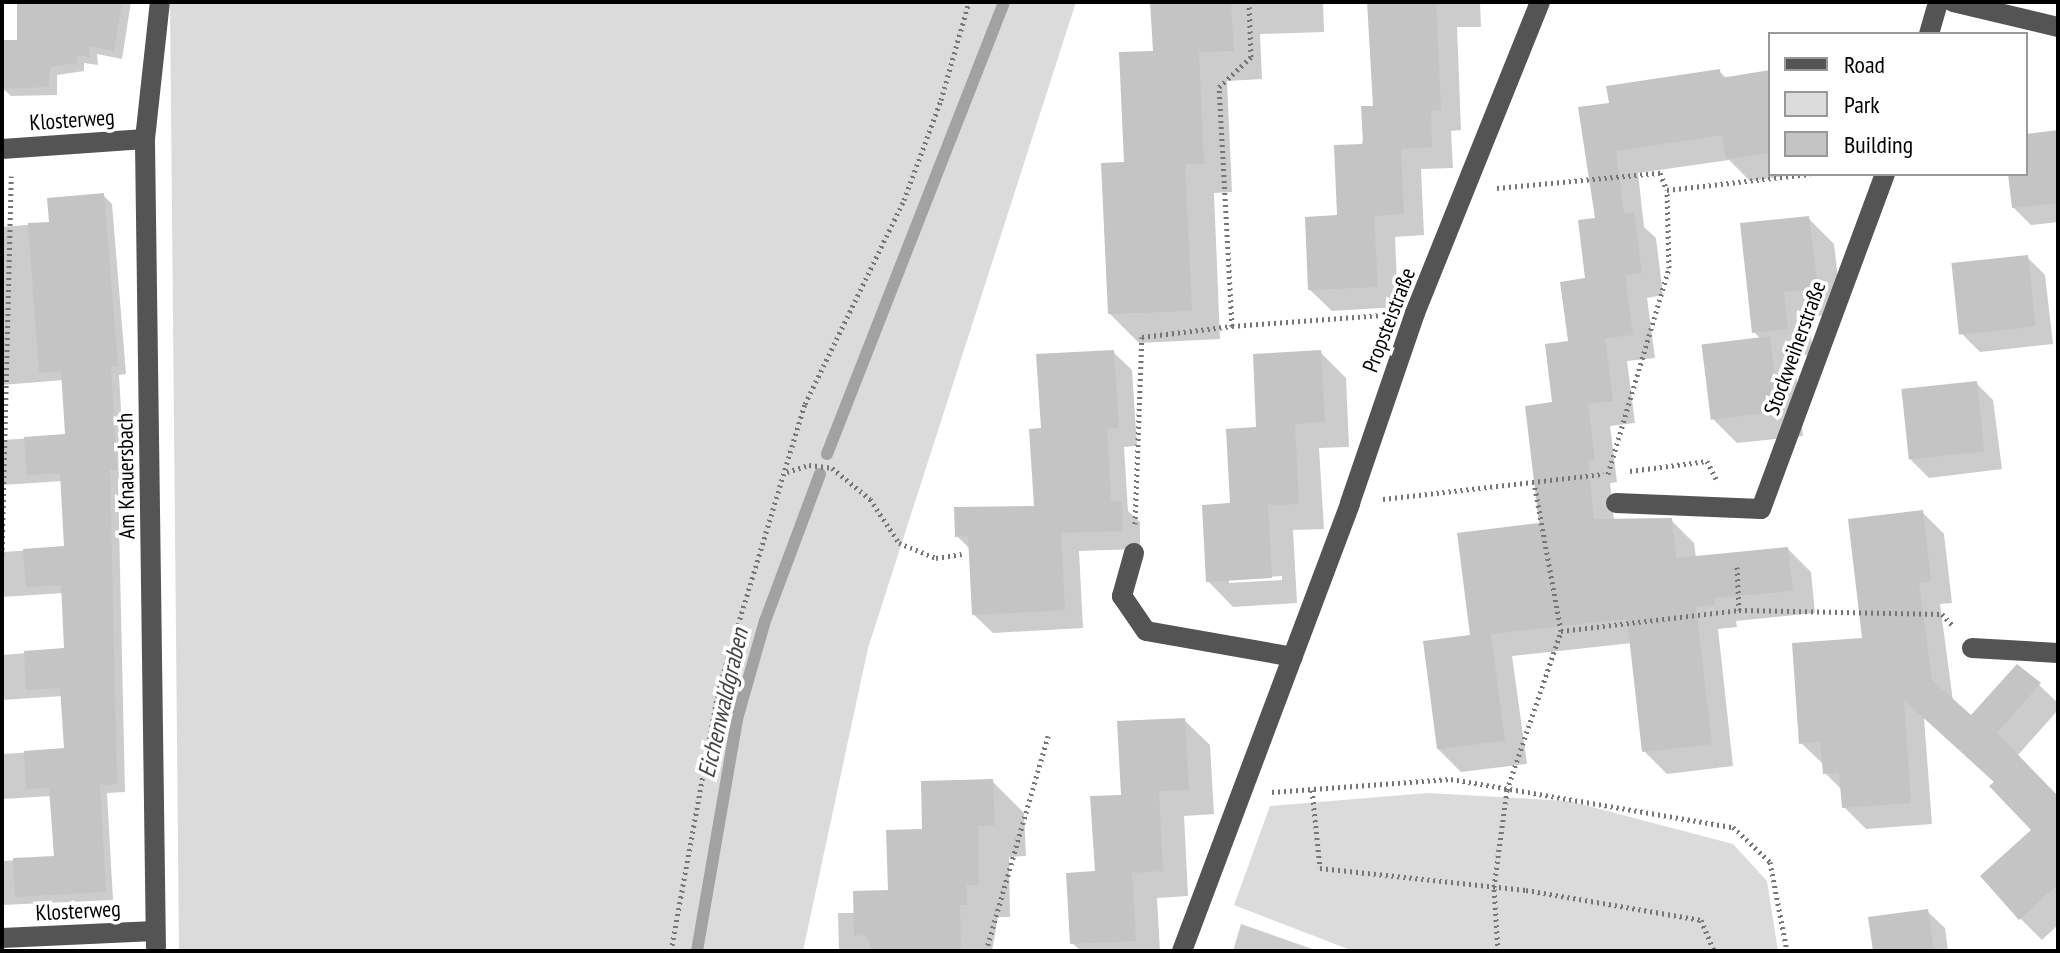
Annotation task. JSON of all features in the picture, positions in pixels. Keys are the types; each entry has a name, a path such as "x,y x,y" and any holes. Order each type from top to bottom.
{"street":[{"name":"Am Knauersbach","path":"156,941 145,139 160,2"},
{"name":"Propsteistraße","path":"1182,951 1350,503 1415,313 1468,190 1540,2"},
{"path":"1930,32 1938,2"},
{"path":"1953,2 2058,27"},
{"name":"Klosterweg","path":"7,148 145,139"},
{"name":"Stockweiherstraße","path":"1729,505 1761,509 1884,176"},
{"path":"1616,503 1729,505"},
{"path":"1134,553 1122,596 1146,631 1293,657"},
{"path":"1972,648 2058,653"},
{"name":"Klosterweg","path":"2,938 156,941"}],"path":[{"path":"671,951 719,688 787,472 805,404 904,200 941,100 969,2"},
{"path":"1232,326 1219,87 1251,57 1249,2"},
{"path":"2,555 7,148"},
{"path":"1468,190 1660,173 1667,190 1669,268 1608,474"},
{"path":"1667,190 1792,176"},
{"path":"1134,553 1142,337 1232,326 1415,313"},
{"path":"1350,503 1707,461 1729,505"},
{"path":"787,472 809,465 832,468 870,499 899,543 936,558 962,554"},
{"path":"1498,951 1494,887 1507,790 1561,631 1534,483"},
{"path":"1737,567 1739,610"},
{"path":"1561,631 1739,610 1942,614 1972,648"},
{"path":"986,951 1048,736"},
{"path":"1239,794 1451,779 1733,827 1770,862 1787,951"},
{"path":"1312,790 1320,868 1494,887 1701,920 1714,951"}],"green space":[{"path":"170,2 1076,2 868,648 803,951 179,951"},
{"path":"1428,793 1569,801 1733,844 1767,881 1778,951 1353,951 1234,905 1270,806"}],"building":[{"path":"122,2 114,51 89,46 90,57 77,55 77,63 50,67 49,87 2,89 2,40 17,40 17,4"},
{"path":"1150,2 1231,2 1234,51 1199,52 1204,164 1185,164 1192,311 1108,314 1101,163 1124,162 1119,52 1153,51"},
{"path":"1367,2 1436,2 1441,110 1431,110 1432,147 1401,149 1404,214 1374,216 1378,287 1308,290 1305,217 1337,215 1334,145 1363,144 1361,106 1373,106"},
{"path":"1720,69 1721,78 1768,70 1768,153 1726,159 1722,135 1616,151 1624,214 1634,213 1642,273 1625,275 1633,335 1605,338 1613,401 1588,404 1595,460 1588,461 1594,519 1672,518 1676,558 1788,547 1793,591 1714,598 1715,605 1696,607 1712,744 1642,752 1627,619 1491,634 1505,741 1437,749 1423,641 1470,635 1457,533 1539,523 1525,406 1552,402 1545,344 1568,341 1560,282 1585,278 1578,220 1595,218 1578,107 1609,103 1606,86"},
{"path":"2058,130 2058,203 2012,208 2008,176 2028,176 2028,134"},
{"path":"104,193 118,366 111,367 117,470 110,470 117,784 100,785 106,892 15,897 13,858 54,856 49,788 26,789 24,751 64,748 60,688 26,690 24,651 64,648 61,585 26,587 23,549 64,546 60,473 27,475 24,437 65,434 61,371 39,373 28,223 49,222 47,198"},
{"path":"1809,216 1818,288 1784,292 1788,329 1752,333 1740,223"},
{"path":"2028,255 2036,327 1959,335 1951,263"},
{"path":"1770,336 1779,411 1711,420 1702,344"},
{"path":"1114,350 1119,428 1107,429 1111,501 1122,502 1123,531 1061,533 1065,610 972,615 968,536 955,537 954,507 1034,506 1029,429 1041,428 1036,354"},
{"path":"1321,350 1325,422 1295,424 1299,504 1268,505 1272,578 1206,582 1202,505 1230,503 1226,429 1256,427 1253,354"},
{"path":"1977,381 1984,452 1909,460 1901,389"},
{"path":"1923,510 1931,581 1919,583 1932,680 1971,715 2017,664 2041,683 1997,733 2058,796 2058,884 2019,920 1980,876 2031,830 1989,786 1994,782 1904,700 1911,803 1842,808 1839,773 1823,774 1820,742 1799,744 1792,643 1862,638 1848,519"},
{"path":"1185,718 1189,790 1159,791 1163,871 1132,873 1136,941 1070,944 1066,873 1095,871 1090,796 1121,795 1117,721"},
{"path":"993,779 995,825 978,826 979,885 967,885 967,905 960,905 961,951 873,951 866,935 854,936 853,891 888,890 886,830 922,829 921,781"},
{"path":"1928,909 1934,951 1873,951 1868,917"}],"waterway":[{"name":"Eichenwaldgraben","path":"827,454 1004,2"},
{"name":"Eichenwaldgraben","path":"697,951 737,719 765,621 820,474"}]}
